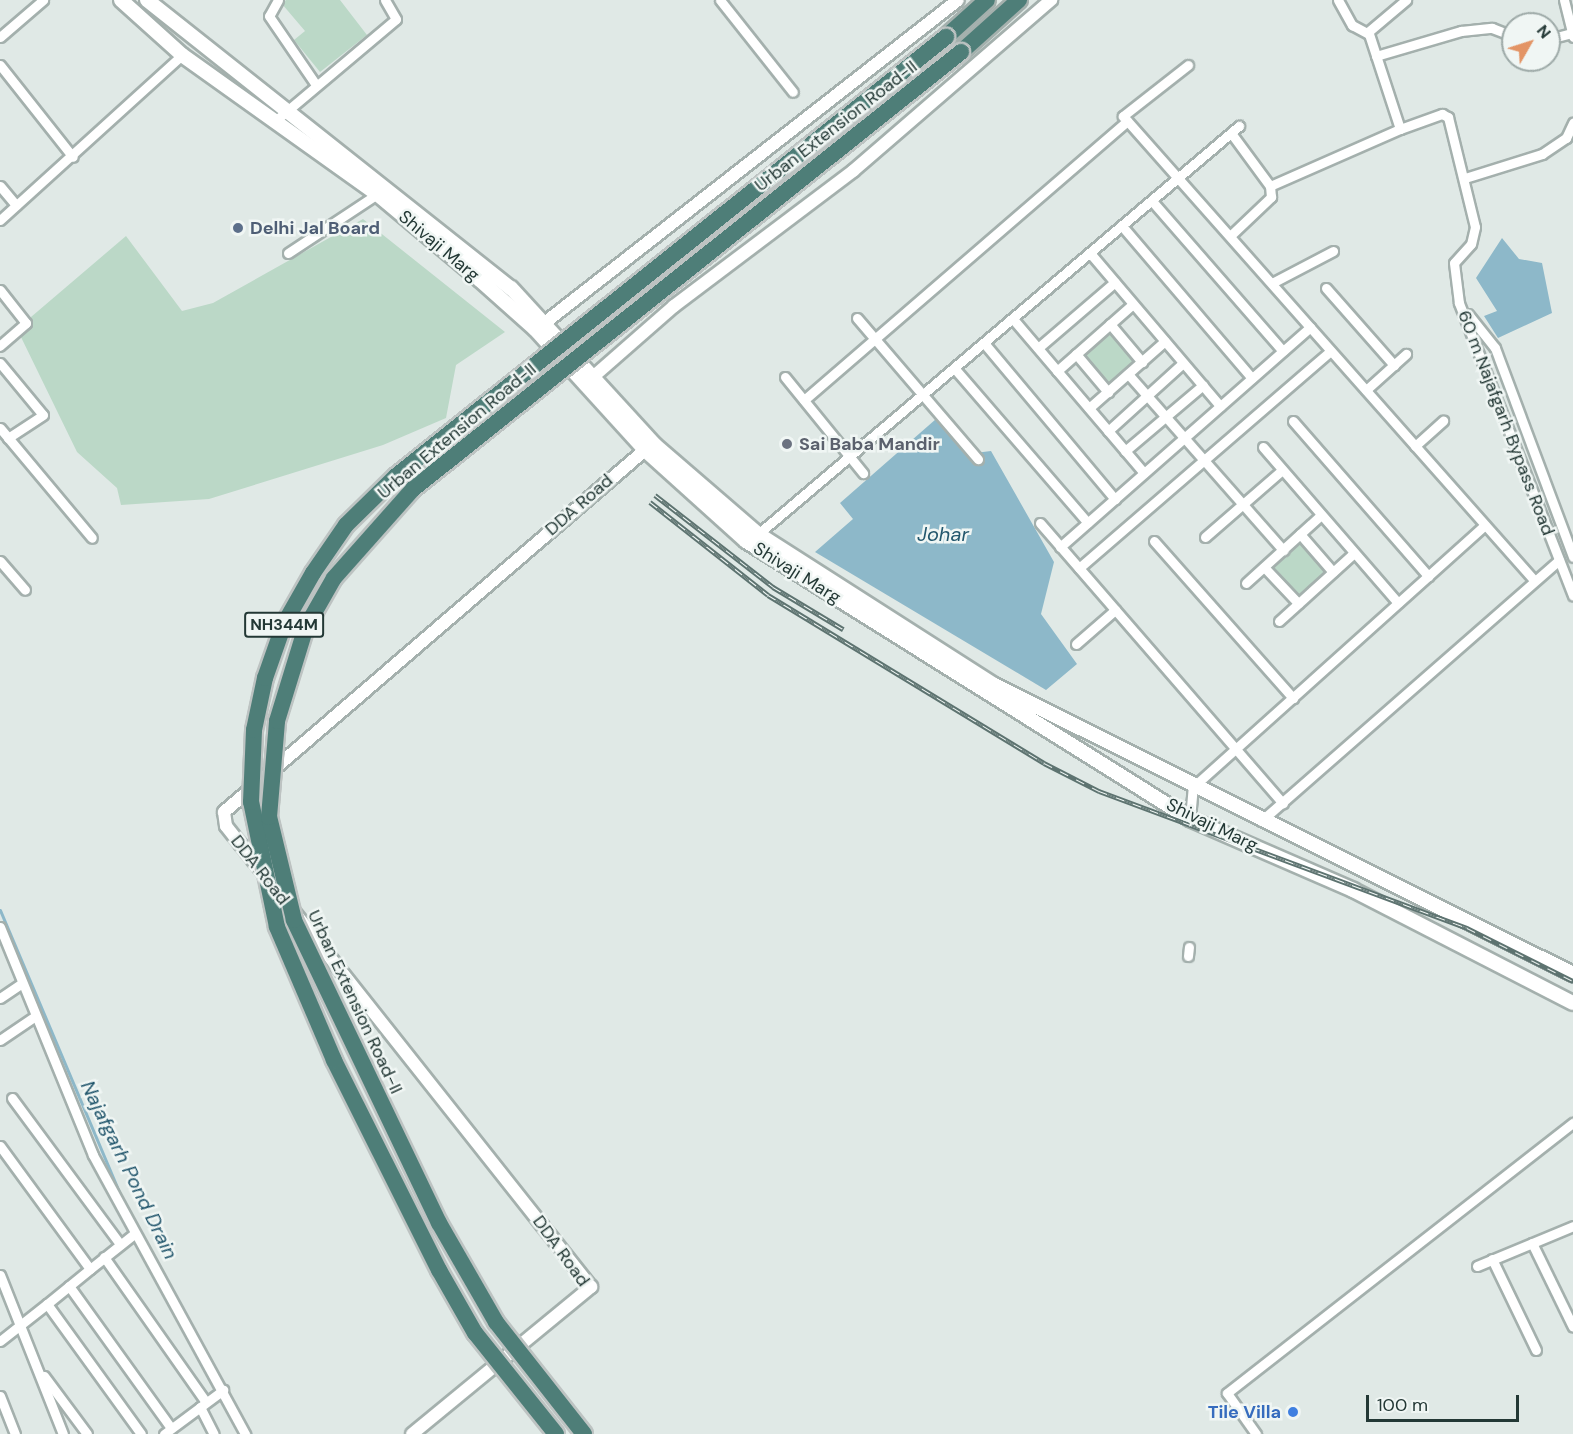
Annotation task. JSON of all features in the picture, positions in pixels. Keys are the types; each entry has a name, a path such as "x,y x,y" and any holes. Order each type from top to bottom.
{"highway":[{"name":"Urban Extension Road-II","path":"556,1434 475,1333 439,1270 334,1060 277,927 250,802 254,730 265,678 284,624 313,573 346,525 396,476 946,37 987,0"},
{"name":"Urban Extension Road-II","path":"584,1434 496,1322 439,1223 294,920 269,817 277,721 306,627 334,578 413,489 961,52 1019,0"}],"main road":[{"name":"Shivaji Marg","path":"121,0 182,55 377,194 535,329 642,451 746,541 1190,819 1353,890 1573,1003"},
{"name":"Shivaji Marg","path":"147,0 199,46 288,108 547,321 655,445 758,534 994,685 1124,745 1193,786 1261,821 1518,942 1573,974"}],"street":[{"path":"0,37 43,0"},
{"path":"278,0 269,16 316,85"},
{"path":"275,121 396,19 385,0"},
{"path":"720,0 793,92"},
{"path":"547,321 958,0"},
{"path":"594,376 674,306 853,171 1051,0"},
{"path":"1338,0 1352,25 1368,33 1400,129"},
{"path":"1368,33 1406,0"},
{"path":"1564,0 1573,35"},
{"path":"1376,56 1477,28 1501,33"},
{"path":"0,220 73,157 182,55"},
{"path":"0,65 73,157"},
{"path":"1188,65 1123,116 1534,580"},
{"path":"1270,186 1400,129 1445,115 1465,178 1475,227 1471,243 1454,263 1459,303"},
{"path":"804,400 1127,121"},
{"path":"1465,178 1542,154 1566,138 1573,123"},
{"path":"758,534 1239,126"},
{"path":"1230,236 1271,197 1270,186 1231,133"},
{"path":"0,186 16,205"},
{"path":"288,253 377,194"},
{"path":"1152,201 1282,351"},
{"path":"1122,226 1252,378"},
{"path":"1272,283 1333,251"},
{"path":"1090,254 1220,406"},
{"path":"1038,348 1115,282"},
{"path":"1326,288 1394,365"},
{"path":"0,290 26,323 0,346"},
{"name":"60 m Najafgarh Bypass Road","path":"1459,303 1495,348 1573,557"},
{"name":"60 m Najafgarh Bypass Road","path":"1459,303 1573,596"},
{"path":"1057,371 1133,304"},
{"path":"857,318 978,459"},
{"path":"1013,319 1144,473"},
{"path":"1110,324 1142,362"},
{"path":"1060,547 1310,327"},
{"path":"1089,408 1165,341"},
{"path":"984,343 1115,499"},
{"path":"1079,568 1330,351"},
{"path":"1076,354 1108,392"},
{"path":"1366,390 1406,354"},
{"path":"0,363 43,415 8,438"},
{"path":"1108,431 1183,363"},
{"path":"955,369 1088,523"},
{"path":"1128,374 1283,550"},
{"path":"785,377 863,473"},
{"path":"1125,451 1203,385"},
{"path":"1293,421 1428,576"},
{"path":"1415,446 1443,421"},
{"path":"0,428 92,538"},
{"path":"1263,447 1398,603"},
{"name":"DDA Road","path":"412,1434 591,1287 226,826 224,812 642,451"},
{"path":"1205,537 1282,470"},
{"path":"1246,583 1321,515"},
{"path":"1040,523 1283,804"},
{"path":"1190,819 1193,786 1236,750 1485,525"},
{"path":"1300,534 1333,572"},
{"path":"1154,541 1293,698"},
{"path":"1279,621 1354,553"},
{"path":"1261,821 1559,560"},
{"path":"0,561 25,590"},
{"path":"1264,567 1298,603"},
{"path":"1076,644 1115,610"},
{"path":"0,927 34,1017 85,1137 134,1234 223,1390 245,1434"},
{"path":"0,998 21,984"},
{"path":"0,1040 34,1017"},
{"path":"12,1098 120,1244"},
{"path":"1256,1434 1227,1393 1573,1123"},
{"path":"0,1146 90,1269"},
{"path":"1477,1266 1572,1229"},
{"path":"0,1341 134,1234"},
{"path":"1532,1243 1573,1327"},
{"path":"104,1257 203,1405 214,1434"},
{"path":"1492,1259 1536,1350"},
{"path":"0,1275 63,1434"},
{"path":"69,1286 167,1431 223,1390"},
{"path":"47,1304 141,1434"},
{"path":"34,1362 87,1434"},
{"path":"0,1396 15,1434"}],"green space":[{"path":"286,0 340,0 367,35 320,72 294,40 305,31 282,4"},
{"path":"363,219 505,332 456,365 446,418 383,445 209,499 121,505 117,488 77,452 19,333 31,317 126,236 182,311 213,303"},
{"path":"1112,331 1138,362 1106,388 1081,357"},
{"path":"1301,542 1326,570 1297,597 1271,569"}],"water":[{"path":"1502,238 1519,259 1542,263 1552,313 1498,338 1484,316 1497,311 1476,278"},
{"name":"Johar","path":"936,419 967,454 991,451 1054,562 1041,614 1077,664 1046,690 815,552 853,519 840,503"}],"waterway":[{"name":"Najafgarh Pond Drain","path":"0,910 121,1196 251,1434"}],"railway":[{"path":"655,495 773,587 843,629"},
{"path":"650,502 768,595 1044,763 1099,791 1467,928 1573,981"}],"place":[{"name":"Delhi Jal Board","path":"238,228"},
{"name":"Sai Baba Mandir","path":"787,444"},
{"name":"Tile Villa","path":"1293,1412"}]}
